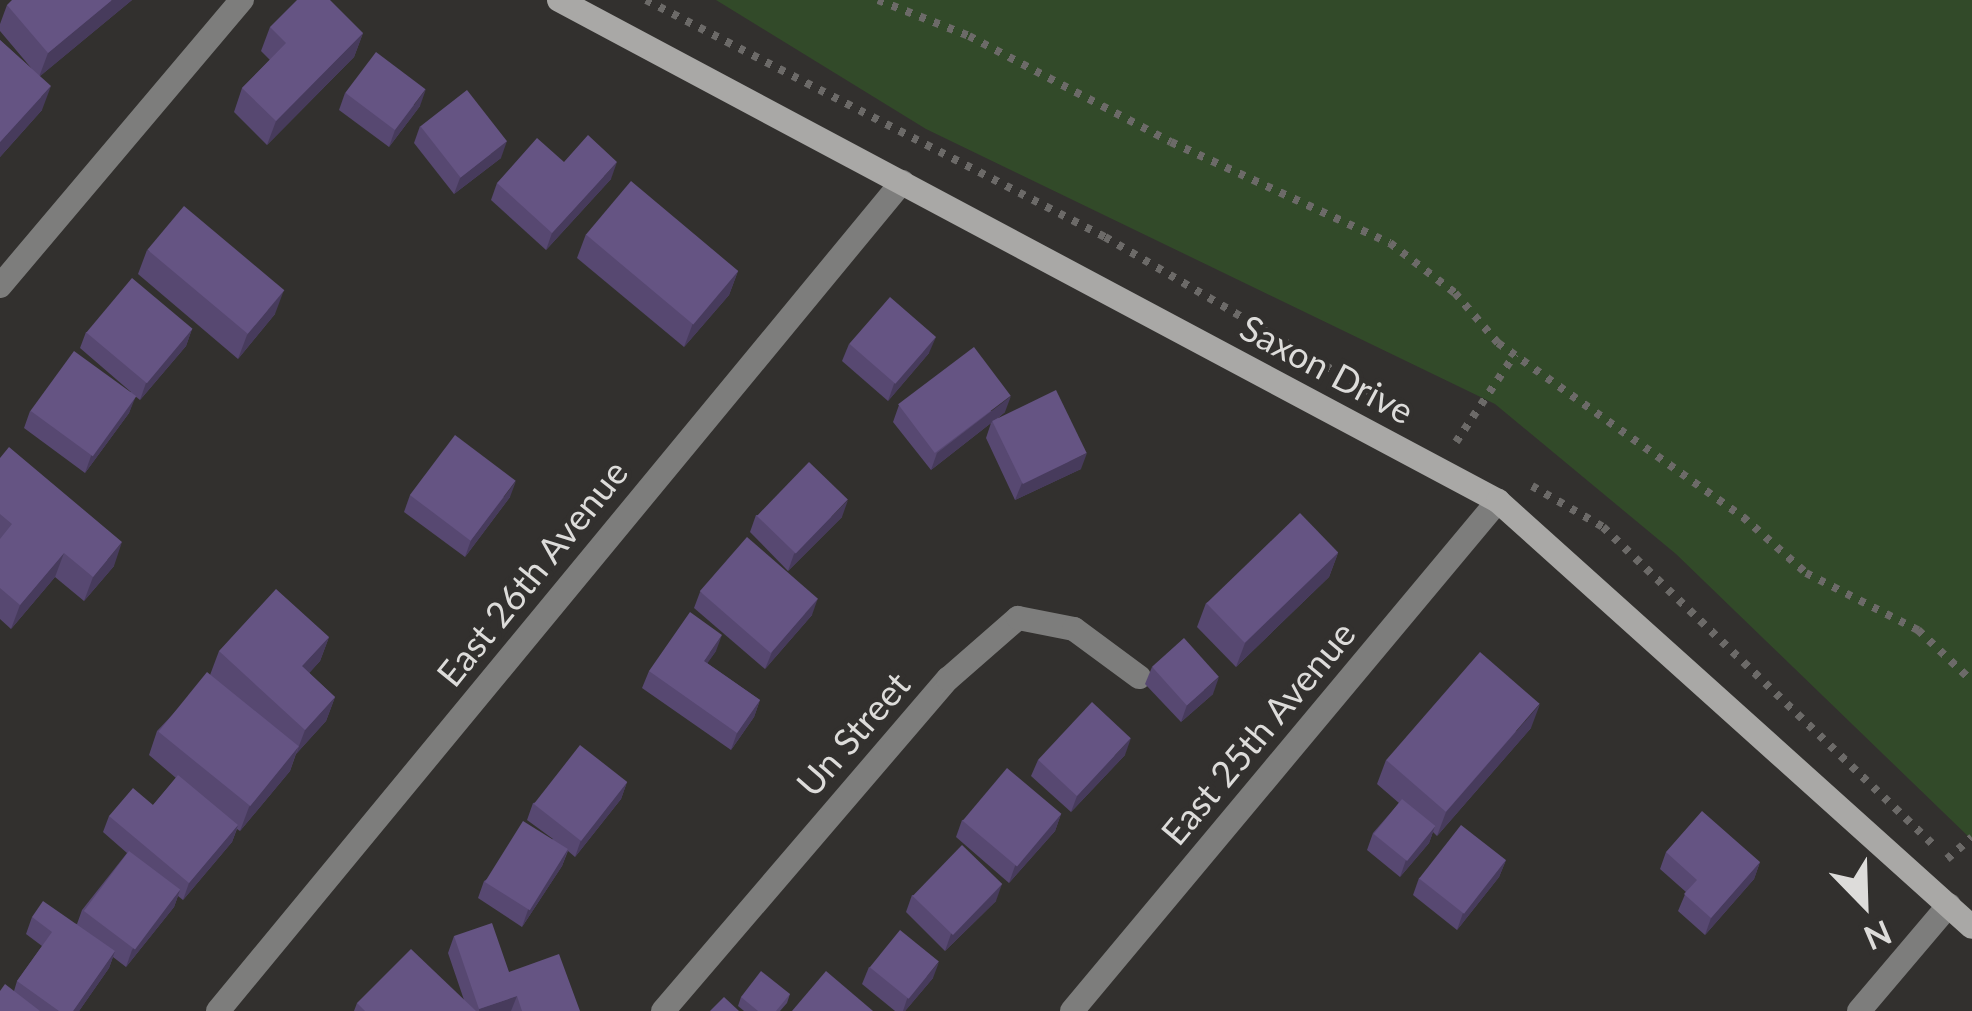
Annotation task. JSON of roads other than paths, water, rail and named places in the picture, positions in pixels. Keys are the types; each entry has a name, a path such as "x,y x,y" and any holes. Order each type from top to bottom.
{"street":[{"path":"0,286 242,0"},
{"name":"Saxon Drive","path":"559,0 1498,501 1972,927"},
{"name":"East 26th Avenue","path":"218,1011 902,182"},
{"name":"East 25th Avenue","path":"1072,1011 1498,501"},
{"name":"Un Street","path":"663,1011 947,679 1018,617 1074,628 1139,677"},
{"path":"1859,1011 1948,904"}]}
